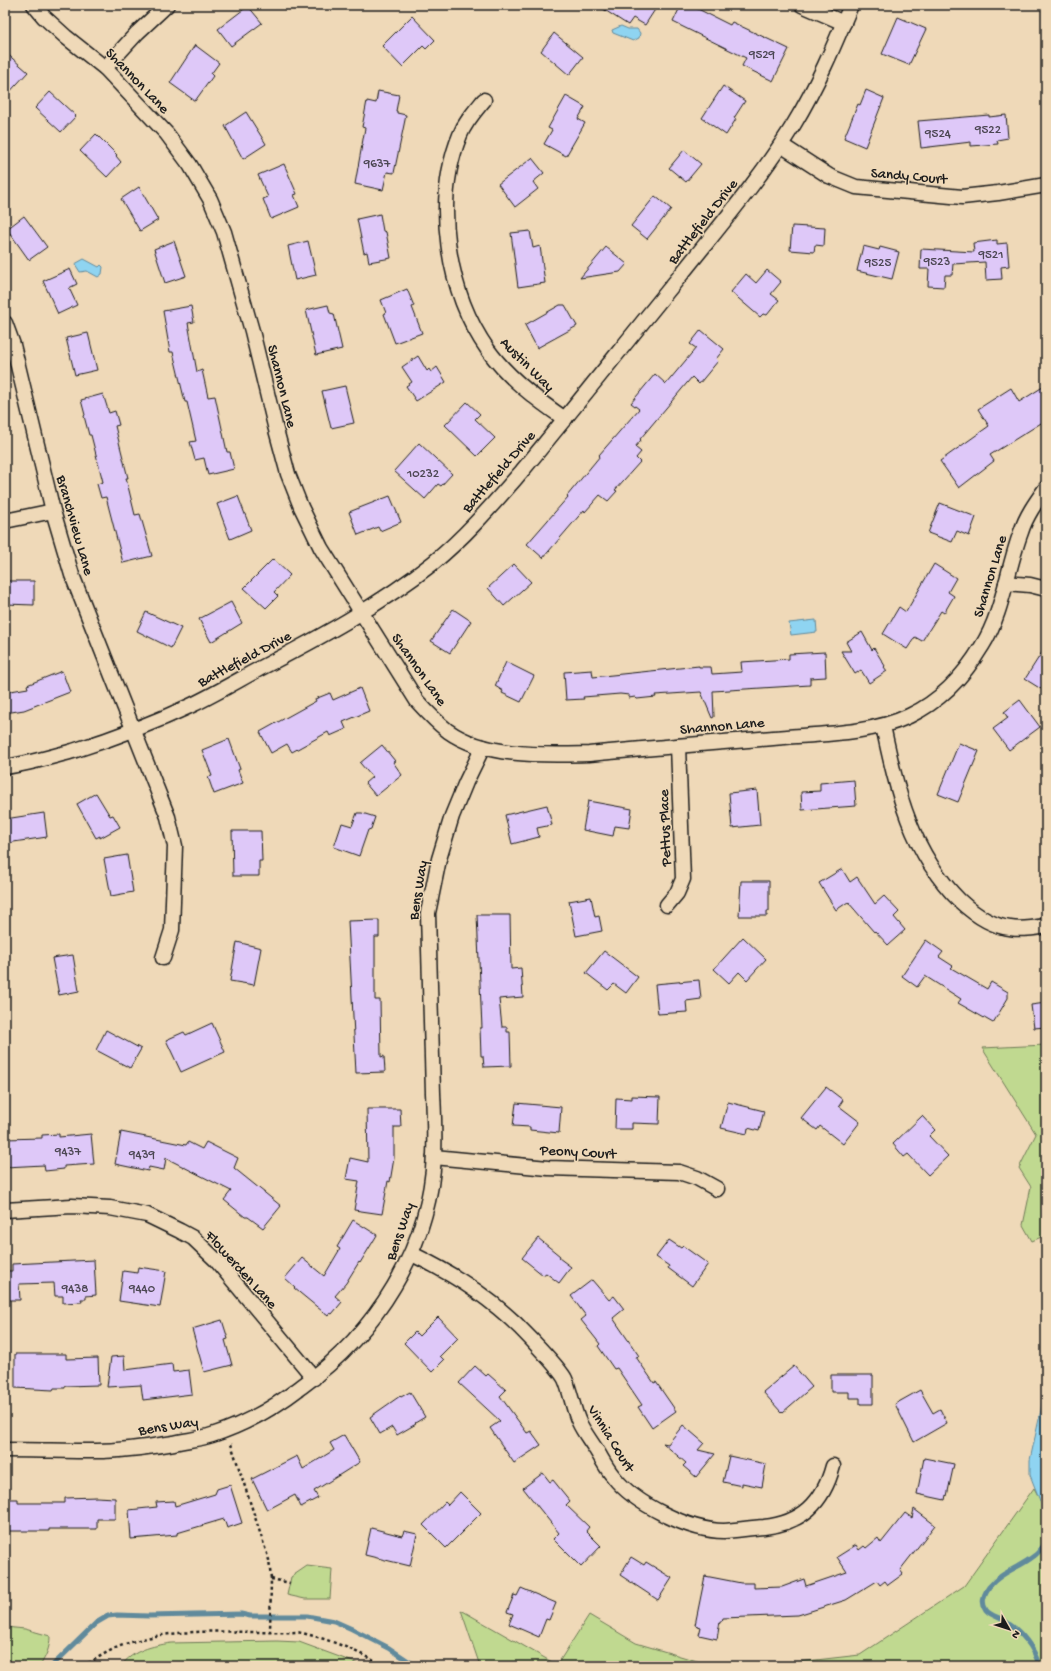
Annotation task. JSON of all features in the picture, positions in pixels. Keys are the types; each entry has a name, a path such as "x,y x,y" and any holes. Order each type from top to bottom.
{"street":[{"name":"Shannon Lane","path":"34,5 44,17 66,37 105,68 167,134 190,165 210,199 224,232 252,330 288,474 302,507 322,548 417,701 432,718 449,732 483,747 511,752 550,755 589,754 839,733 883,726 908,716 934,702 955,683 983,645 1006,583 1021,532 1034,505 1046,488"},
{"path":"105,68 137,32 166,5"},
{"path":"802,5 844,23"},
{"name":"Battlefield Drive","path":"5,767 42,760 134,730 192,705 312,642 361,612 433,563 459,539 518,476 735,208 781,145 816,83 851,5"},
{"name":"Austin Way","path":"484,100 471,116 460,134 454,153 449,178 446,203 447,234 453,271 460,295 473,324 488,350 513,378 540,402 565,419"},
{"name":"Sandy Court","path":"781,145 829,176 856,187 962,196 998,193 1046,185"},
{"name":"Branchview Lane","path":"5,323 13,345 53,511 72,575 168,817 175,846 172,930 163,958"},
{"path":"5,521 53,511"},
{"path":"1006,583 1030,585 1046,589"},
{"path":"883,726 893,772 906,814 928,862 949,889 968,908 989,922 1008,928 1023,929 1046,926"},
{"name":"Pettus Place","path":"667,905 677,893 683,879 678,746"},
{"name":"Bens Way","path":"5,1450 98,1451 148,1447 197,1439 226,1430 282,1401 314,1378 350,1346 378,1312 398,1282 412,1254 421,1229 430,1194 434,1157 435,1122 432,1093 428,913 439,859 452,816 483,747"},
{"name":"Peony Court","path":"434,1157 548,1168 679,1172 697,1178 717,1189"},
{"name":"Flowerden Lane","path":"5,1210 72,1206 110,1208 147,1215 193,1238 216,1260 314,1378"},
{"name":"Vinnia Court","path":"412,1254 444,1270 475,1289 508,1316 532,1340 564,1378 579,1422 613,1477 633,1496 662,1514 693,1526 723,1531 775,1526 797,1518 820,1498 829,1483 833,1466"}],"path":[{"path":"226,1430 270,1566 270,1633"},
{"path":"271,1579 290,1582"},
{"path":"83,1666 118,1647 140,1640 162,1635 203,1632 297,1632 311,1635 351,1649 383,1666"}],"green space":[{"path":"1046,1045 1046,1235 1032,1241 1023,1225 1031,1187 1019,1168 1036,1134 982,1048"},
{"path":"1034,1488 1043,1505 1046,1516 1046,1666 763,1666 860,1655 964,1586"},
{"path":"307,1566 332,1569 330,1599 305,1599 287,1595 291,1577"},
{"path":"461,1610 557,1665 589,1615 636,1643 714,1666 480,1666"},
{"path":"5,1627 25,1629 50,1636 47,1652 40,1666 5,1666"},
{"path":"299,1642 364,1666 121,1666 137,1652 150,1647 171,1643"}],"water":[{"path":"621,26 628,29 637,29 640,33 639,38 633,41 613,33 612,30"},
{"path":"84,259 99,267 101,265 103,267 102,274 98,277 87,271 80,272 75,264"},
{"path":"816,620 817,632 791,635 789,623"},
{"path":"1046,1366 1046,1516 1030,1475 1030,1460 1041,1410"}],"building":[{"path":"597,5 658,5 645,25 633,18 628,25"},
{"path":"681,5 690,5 730,25 732,22 789,49 773,81 742,66 746,58 673,22"},
{"path":"248,6 262,23 231,46 218,29"},
{"path":"412,16 435,40 426,49 423,46 402,67 382,46"},
{"path":"898,17 926,29 909,65 882,54"},
{"path":"554,33 583,57 569,75 541,51"},
{"path":"195,45 219,63 211,74 213,76 195,101 170,83"},
{"path":"5,52 28,72 5,97"},
{"path":"723,86 745,101 734,118 736,119 726,135 702,118"},
{"path":"866,90 884,98 865,147 844,138 858,104 860,105"},
{"path":"378,91 399,95 396,111 397,113 406,115 394,173 387,172 383,190 355,184 365,128 362,127 367,101 376,103"},
{"path":"50,92 76,116 61,132 35,108"},
{"path":"566,96 585,107 578,119 585,123 566,156 544,144 552,130 548,128"},
{"path":"246,112 266,144 243,159 225,126"},
{"path":"989,115 989,117 1006,115 1008,138 997,140 998,144 971,146 971,142 921,148 918,121"},
{"path":"96,134 117,155 116,156 121,162 107,177 80,151"},
{"path":"684,150 701,164 686,182 669,168"},
{"path":"532,158 544,173 533,182 538,189 515,207 498,184"},
{"path":"284,164 297,194 294,195 299,207 271,219 263,199 268,197 258,175"},
{"path":"139,187 158,220 140,231 121,199"},
{"path":"655,196 671,209 647,239 631,226"},
{"path":"380,214 383,231 386,232 391,258 369,262 367,252 364,253 357,219"},
{"path":"24,216 47,247 29,260 7,229"},
{"path":"792,226 825,228 824,246 815,245 814,252 790,250"},
{"path":"530,231 533,248 540,246 545,283 518,287 511,233"},
{"path":"997,240 997,244 1007,243 1009,266 1001,267 1002,279 986,280 985,262 953,264 952,275 945,275 944,287 928,286 929,269 920,269 921,249 974,252 973,243"},
{"path":"174,241 186,276 165,283 154,249"},
{"path":"308,241 316,275 295,280 288,246"},
{"path":"863,246 879,250 880,247 899,252 892,279 857,271"},
{"path":"606,247 627,264 620,272 580,278"},
{"path":"70,269 77,284 69,288 77,305 58,314 43,281"},
{"path":"767,270 781,282 771,294 779,300 767,315 763,314 760,317 731,292 746,274 756,283"},
{"path":"407,289 422,333 395,343 384,314 386,313 381,300"},
{"path":"328,305 330,313 334,314 342,349 316,355 306,310"},
{"path":"560,305 565,305 577,326 537,348 525,325"},
{"path":"191,306 194,322 188,323 197,372 202,370 208,397 215,396 227,452 230,452 234,469 208,475 204,458 195,460 190,442 196,441 173,352 170,352 163,311"},
{"path":"701,330 724,349 716,359 718,361 699,384 692,377 640,439 641,440 635,447 641,452 636,458 640,462 615,490 617,491 608,501 600,495 585,512 584,510 543,558 527,544 568,497 567,496 600,456 599,455 639,409 631,403 655,374 666,384 696,348 690,344"},
{"path":"88,333 97,370 75,375 66,338"},
{"path":"418,356 427,371 429,369 431,372 437,367 446,382 416,401 406,386 412,382 402,367"},
{"path":"1046,385 1046,420 990,455 994,461 959,488 940,461 989,426 978,409 1011,388 1019,402"},
{"path":"345,386 354,423 331,428 322,391"},
{"path":"103,394 109,413 115,411 119,425 115,426 128,478 126,478 135,515 140,514 152,556 123,563 106,497 101,498 97,484 103,482 91,435 89,435 81,400"},
{"path":"467,402 480,414 475,419 495,438 477,456 445,425"},
{"path":"419,443 452,474 441,486 438,484 425,499 394,471"},
{"path":"238,496 251,530 230,539 217,504"},
{"path":"390,496 401,522 380,531 378,527 358,535 349,512"},
{"path":"940,503 976,517 969,536 957,531 952,542 928,533"},
{"path":"273,559 290,575 274,592 278,596 266,608 244,588"},
{"path":"514,564 531,582 504,606 488,588"},
{"path":"934,564 956,578 948,592 954,596 944,613 941,611 922,641 915,637 907,649 883,634 899,607 906,612"},
{"path":"5,581 34,581 34,605 5,604"},
{"path":"231,602 242,623 211,642 199,619"},
{"path":"453,609 471,621 450,653 431,641"},
{"path":"146,612 181,628 171,648 137,631"},
{"path":"862,632 872,650 874,648 887,671 869,683 861,670 855,674 841,651 851,651 846,642"},
{"path":"1046,646 1046,681 1041,689 1025,679"},
{"path":"825,652 826,677 810,678 810,685 713,691 714,717 712,718 701,692 655,695 656,697 637,699 635,697 629,698 629,695 620,694 566,700 564,672 592,670 593,677 699,666 711,667 712,674 742,672 741,662 789,659 789,654"},
{"path":"506,662 534,676 521,702 502,693 503,691 495,686"},
{"path":"62,671 70,692 24,710 5,713 5,692 28,688 27,685"},
{"path":"360,688 369,711 343,722 346,729 330,736 328,732 292,752 287,744 271,753 260,732 316,701 315,699 330,693 333,700"},
{"path":"1020,700 1040,727 1009,750 993,729 1008,718 1004,712"},
{"path":"229,739 240,769 238,770 243,783 214,794 208,777 212,776 202,750"},
{"path":"959,743 979,751 958,802 938,794"},
{"path":"382,745 395,761 393,762 402,775 376,796 365,783 372,777 360,763"},
{"path":"854,780 856,806 802,810 801,792 820,791 820,783"},
{"path":"757,790 760,825 732,828 729,793"},
{"path":"96,793 110,816 113,815 120,827 100,838 100,836 96,838 77,804"},
{"path":"588,801 632,809 629,828 615,826 613,836 583,830"},
{"path":"547,805 552,825 537,828 539,837 512,844 505,815"},
{"path":"44,813 47,837 7,843 5,819"},
{"path":"357,813 375,817 371,829 368,830 359,856 334,847 342,823 352,826"},
{"path":"232,831 261,831 262,861 259,861 259,876 233,876"},
{"path":"127,855 133,892 111,896 104,859"},
{"path":"842,869 850,882 857,877 875,904 884,896 899,912 894,917 905,930 888,945 875,931 874,932 848,902 836,910 819,883"},
{"path":"741,881 769,881 769,911 767,911 767,916 739,916"},
{"path":"591,897 595,917 599,916 602,931 576,936 569,901"},
{"path":"477,915 510,915 511,969 521,968 523,997 499,999 502,1027 507,1027 507,1032 510,1032 511,1066 484,1067 483,1056 481,1056 480,1028 482,1028"},
{"path":"379,920 379,937 375,937 375,1000 380,1000 381,1057 384,1056 385,1072 356,1073 348,921"},
{"path":"743,937 766,959 747,980 739,972 729,983 714,969"},
{"path":"926,940 943,952 939,957 953,966 951,968 987,989 991,982 1008,992 1008,998 993,1023 958,1003 961,999 925,976 917,987 902,976"},
{"path":"237,942 261,948 254,985 230,981"},
{"path":"604,951 638,977 626,993 614,984 608,990 586,973"},
{"path":"73,955 79,991 59,995 52,958"},
{"path":"699,980 701,999 686,1001 687,1012 658,1014 655,984"},
{"path":"1046,1003 1046,1027 1034,1028 1031,1005"},
{"path":"212,1023 225,1052 181,1072 166,1040 184,1032 186,1035"},
{"path":"106,1030 141,1049 130,1068 96,1050"},
{"path":"826,1087 843,1100 839,1106 860,1122 843,1144 820,1126 817,1130 801,1118"},
{"path":"632,1096 660,1097 659,1124 632,1123 632,1129 615,1129 616,1098 632,1099"},
{"path":"728,1102 764,1111 759,1131 748,1128 747,1134 721,1128"},
{"path":"516,1103 561,1107 559,1133 530,1130 530,1127 513,1126"},
{"path":"367,1109 400,1109 401,1127 394,1127 394,1158 382,1214 354,1210 359,1181 346,1179 350,1158 368,1162"},
{"path":"922,1116 935,1130 929,1136 948,1156 928,1175 908,1154 904,1157 893,1144"},
{"path":"121,1132 186,1145 188,1142 202,1149 206,1142 238,1158 234,1168 281,1206 263,1228 248,1217 245,1217 224,1200 231,1191 166,1158 164,1170 149,1167 148,1171 115,1164"},
{"path":"59,1134 59,1137 91,1134 94,1164 64,1166 64,1169 45,1171 44,1165 5,1167 5,1139 42,1138 42,1135"},
{"path":"353,1220 377,1235 360,1263 359,1262 346,1283 335,1296 342,1302 332,1314 330,1313 328,1316 294,1288 295,1287 285,1278 302,1258 324,1276 340,1249 337,1247"},
{"path":"538,1238 571,1267 559,1283 546,1273 543,1275 522,1258"},
{"path":"669,1240 681,1248 683,1246 708,1264 692,1286 656,1257"},
{"path":"94,1260 96,1295 86,1296 86,1299 81,1299 82,1302 63,1303 63,1296 55,1296 54,1283 19,1284 20,1300 5,1300 5,1271 12,1271 12,1264"},
{"path":"138,1267 166,1271 160,1307 119,1301 123,1271 137,1273"},
{"path":"592,1280 609,1300 614,1296 624,1309 613,1318 639,1356 636,1357 676,1411 652,1428 638,1407 642,1405 617,1368 614,1369 598,1346 600,1344 581,1320 586,1316 571,1296"},
{"path":"438,1317 458,1338 440,1356 444,1360 432,1372 404,1343 415,1332 419,1336"},
{"path":"222,1320 228,1339 225,1340 232,1365 204,1372 192,1329"},
{"path":"15,1354 66,1354 66,1359 98,1358 99,1385 65,1386 65,1388 54,1388 53,1390 15,1388"},
{"path":"124,1356 125,1370 172,1364 173,1372 189,1370 192,1394 143,1400 141,1385 107,1387 111,1357"},
{"path":"475,1366 486,1376 488,1374 506,1390 500,1396 527,1433 531,1431 541,1445 514,1463 490,1428 500,1421 459,1383"},
{"path":"794,1366 812,1387 783,1412 781,1412 763,1392"},
{"path":"831,1375 873,1375 873,1404 860,1404 860,1398 849,1398 849,1392 831,1392"},
{"path":"920,1390 933,1413 940,1409 947,1423 914,1442 895,1404"},
{"path":"410,1392 425,1417 397,1435 392,1427 380,1434 370,1417 400,1396 401,1397"},
{"path":"683,1425 704,1443 698,1450 715,1454 696,1477 683,1466 686,1463 663,1443 668,1444"},
{"path":"344,1435 360,1462 314,1491 318,1498 301,1507 295,1495 267,1510 252,1479 297,1456 303,1469 334,1450 330,1443"},
{"path":"729,1456 766,1464 762,1487 742,1483 742,1486 723,1482"},
{"path":"924,1458 954,1464 945,1500 917,1494"},
{"path":"543,1473 550,1482 553,1480 570,1501 566,1505 589,1527 586,1531 601,1546 581,1567 553,1539 559,1533 523,1488"},
{"path":"230,1485 242,1523 227,1528 224,1519 177,1533 177,1535 131,1539 129,1510 157,1507 156,1502 174,1501 175,1506 215,1494 217,1489"},
{"path":"460,1492 481,1513 446,1548 423,1525 445,1502 448,1505"},
{"path":"65,1498 115,1498 115,1519 97,1519 97,1529 5,1531 5,1499 18,1499 18,1503 65,1503"},
{"path":"914,1509 935,1525 900,1570 903,1574 888,1585 885,1581 880,1585 877,1581 846,1600 798,1615 723,1618 722,1621 720,1621 717,1639 699,1635 701,1627 695,1625 705,1576 741,1583 754,1583 754,1588 782,1587 804,1579 806,1586 847,1572 837,1557 856,1545 859,1550 864,1546 866,1548 878,1538 881,1543 905,1513 912,1518"},
{"path":"371,1528 402,1536 404,1531 417,1534 410,1566 365,1555"},
{"path":"631,1557 644,1565 646,1562 672,1578 658,1600 620,1575"},
{"path":"521,1588 556,1603 549,1620 546,1619 539,1637 509,1624 513,1614 507,1612 514,1595 517,1596"}],"waterway":[{"path":"1039,1666 1031,1646 1022,1635 1011,1625 988,1612 984,1607 983,1601 989,1587 994,1582 1036,1555 1046,1543"},
{"path":"52,1666 96,1623 108,1616 241,1614 250,1616 307,1616 334,1621 389,1648 416,1666"}]}
